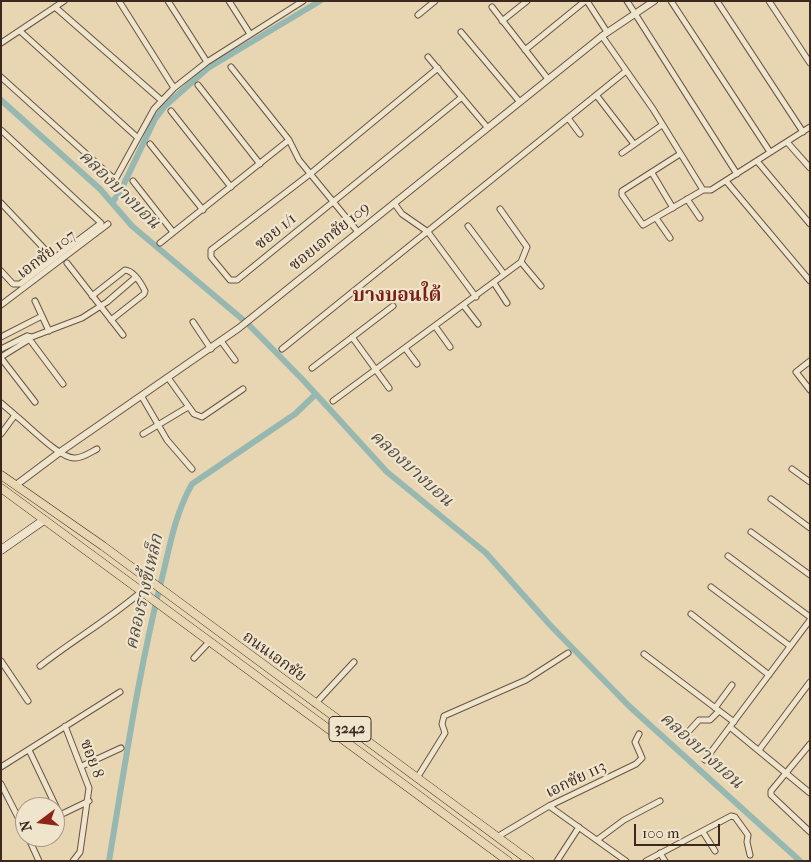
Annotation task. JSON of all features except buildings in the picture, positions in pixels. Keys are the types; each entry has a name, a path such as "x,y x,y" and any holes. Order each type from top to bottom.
{"main road":[{"name":"ถนนเอกชัย","path":"1,475 95,541 530,861"},
{"name":"ถนนเอกชัย","path":"1,488 508,861"},
{"path":"1,550 44,520 51,511"}],"street":[{"path":"1,43 64,1"},
{"path":"118,1 174,88"},
{"path":"168,1 207,62"},
{"path":"229,1 250,34"},
{"path":"1,77 112,177 116,178 161,100 207,62 291,4 303,1"},
{"path":"418,15 426,4 435,1"},
{"path":"502,21 528,1"},
{"path":"525,50 586,1 626,71 703,190"},
{"path":"627,1 737,174"},
{"name":"ซอยเอกชัย 109","path":"16,485 60,452 169,379 251,319 604,34 654,1"},
{"path":"671,1 770,152"},
{"path":"717,1 803,132"},
{"path":"769,1 810,63"},
{"path":"56,7 161,100"},
{"path":"492,8 548,79"},
{"path":"20,31 138,138"},
{"path":"460,32 519,102"},
{"path":"428,57 487,127"},
{"path":"231,67 289,140 310,174 358,232"},
{"path":"310,174 438,68"},
{"path":"282,349 626,71"},
{"path":"198,85 260,164"},
{"path":"597,96 634,144"},
{"name":"ซอย 1/1","path":"310,174 211,250 211,257 234,282 462,97"},
{"path":"171,111 231,187"},
{"path":"568,118 580,134"},
{"path":"622,152 662,125"},
{"path":"680,154 622,193 641,224 656,218 703,190 711,190 810,127"},
{"path":"1,130 101,223 17,285 1,271"},
{"path":"160,243 289,140"},
{"path":"787,142 810,168"},
{"path":"150,144 203,210"},
{"path":"757,161 810,224"},
{"path":"652,173 673,208"},
{"path":"133,181 173,232"},
{"path":"726,181 810,281"},
{"path":"687,199 700,218"},
{"path":"1,203 53,258"},
{"path":"394,203 402,214 428,232 476,297"},
{"path":"332,401 375,367 464,306 521,262 527,247 500,209"},
{"path":"656,218 670,238"},
{"name":"เอกชัย 107","path":"1,305 108,224"},
{"path":"468,226 504,274"},
{"path":"521,262 541,286"},
{"path":"66,263 123,335"},
{"path":"92,296 125,270 130,270 144,287 144,294 111,320"},
{"path":"1,349 74,322 100,307 136,278"},
{"path":"494,283 508,303"},
{"path":"35,301 49,331"},
{"path":"312,368 394,306"},
{"path":"464,306 478,324"},
{"path":"1,337 42,316"},
{"path":"193,322 211,349"},
{"path":"435,326 450,347"},
{"path":"352,337 389,388"},
{"path":"29,338 1,357 35,402"},
{"path":"29,338 63,384"},
{"path":"221,341 235,360"},
{"path":"405,348 417,364"},
{"path":"810,361 796,372 810,390"},
{"path":"169,379 194,414 206,416 244,389"},
{"path":"142,398 158,425 192,469"},
{"path":"1,403 60,452 77,458 97,449"},
{"path":"143,434 188,406"},
{"path":"1,434 15,415"},
{"path":"792,469 808,481 810,474"},
{"path":"771,499 810,528"},
{"path":"751,532 810,575"},
{"path":"705,760 810,618 728,556"},
{"path":"711,587 790,646"},
{"path":"40,666 67,644 144,593"},
{"path":"691,614 769,675"},
{"path":"194,658 210,640"},
{"path":"417,778 445,733 442,724 444,716 526,680 568,653"},
{"path":"644,654 734,722"},
{"path":"1,661 28,701"},
{"path":"315,704 354,662"},
{"path":"759,750 809,684"},
{"path":"689,731 699,720 710,720 732,685"},
{"path":"1,767 120,692"},
{"name":"ซอย 8","path":"65,726 89,788 80,852 74,860"},
{"path":"730,727 810,793"},
{"name":"เอกชัย 113","path":"497,837 549,806 640,761 642,754 635,742 639,734"},
{"path":"810,744 771,791 770,795 810,832"},
{"path":"82,766 122,748"},
{"path":"29,750 49,797"},
{"path":"1,784 15,811"},
{"path":"65,812 88,801"},
{"path":"597,840 624,820 660,801"},
{"path":"549,806 626,861"},
{"path":"646,861 728,818 735,818 748,835 747,842 750,855"},
{"path":"557,861 579,827"},
{"path":"703,832 714,851"},
{"path":"33,847 39,861"},
{"path":"660,854 665,861"}],"waterway":[{"path":"112,203 121,190 155,119 165,106 208,68 320,1"},
{"name":"คลองบางบอน","path":"1,100 100,189 132,226 248,324 303,380 387,472 486,553 550,625 629,706 800,861"},
{"name":"คลองรางขี้เหล็ก","path":"109,861 133,717 154,609 171,540 186,495 192,484 295,414 316,394"}],"district":[{"name":"บางบอนใต้","path":"397,296"}]}
